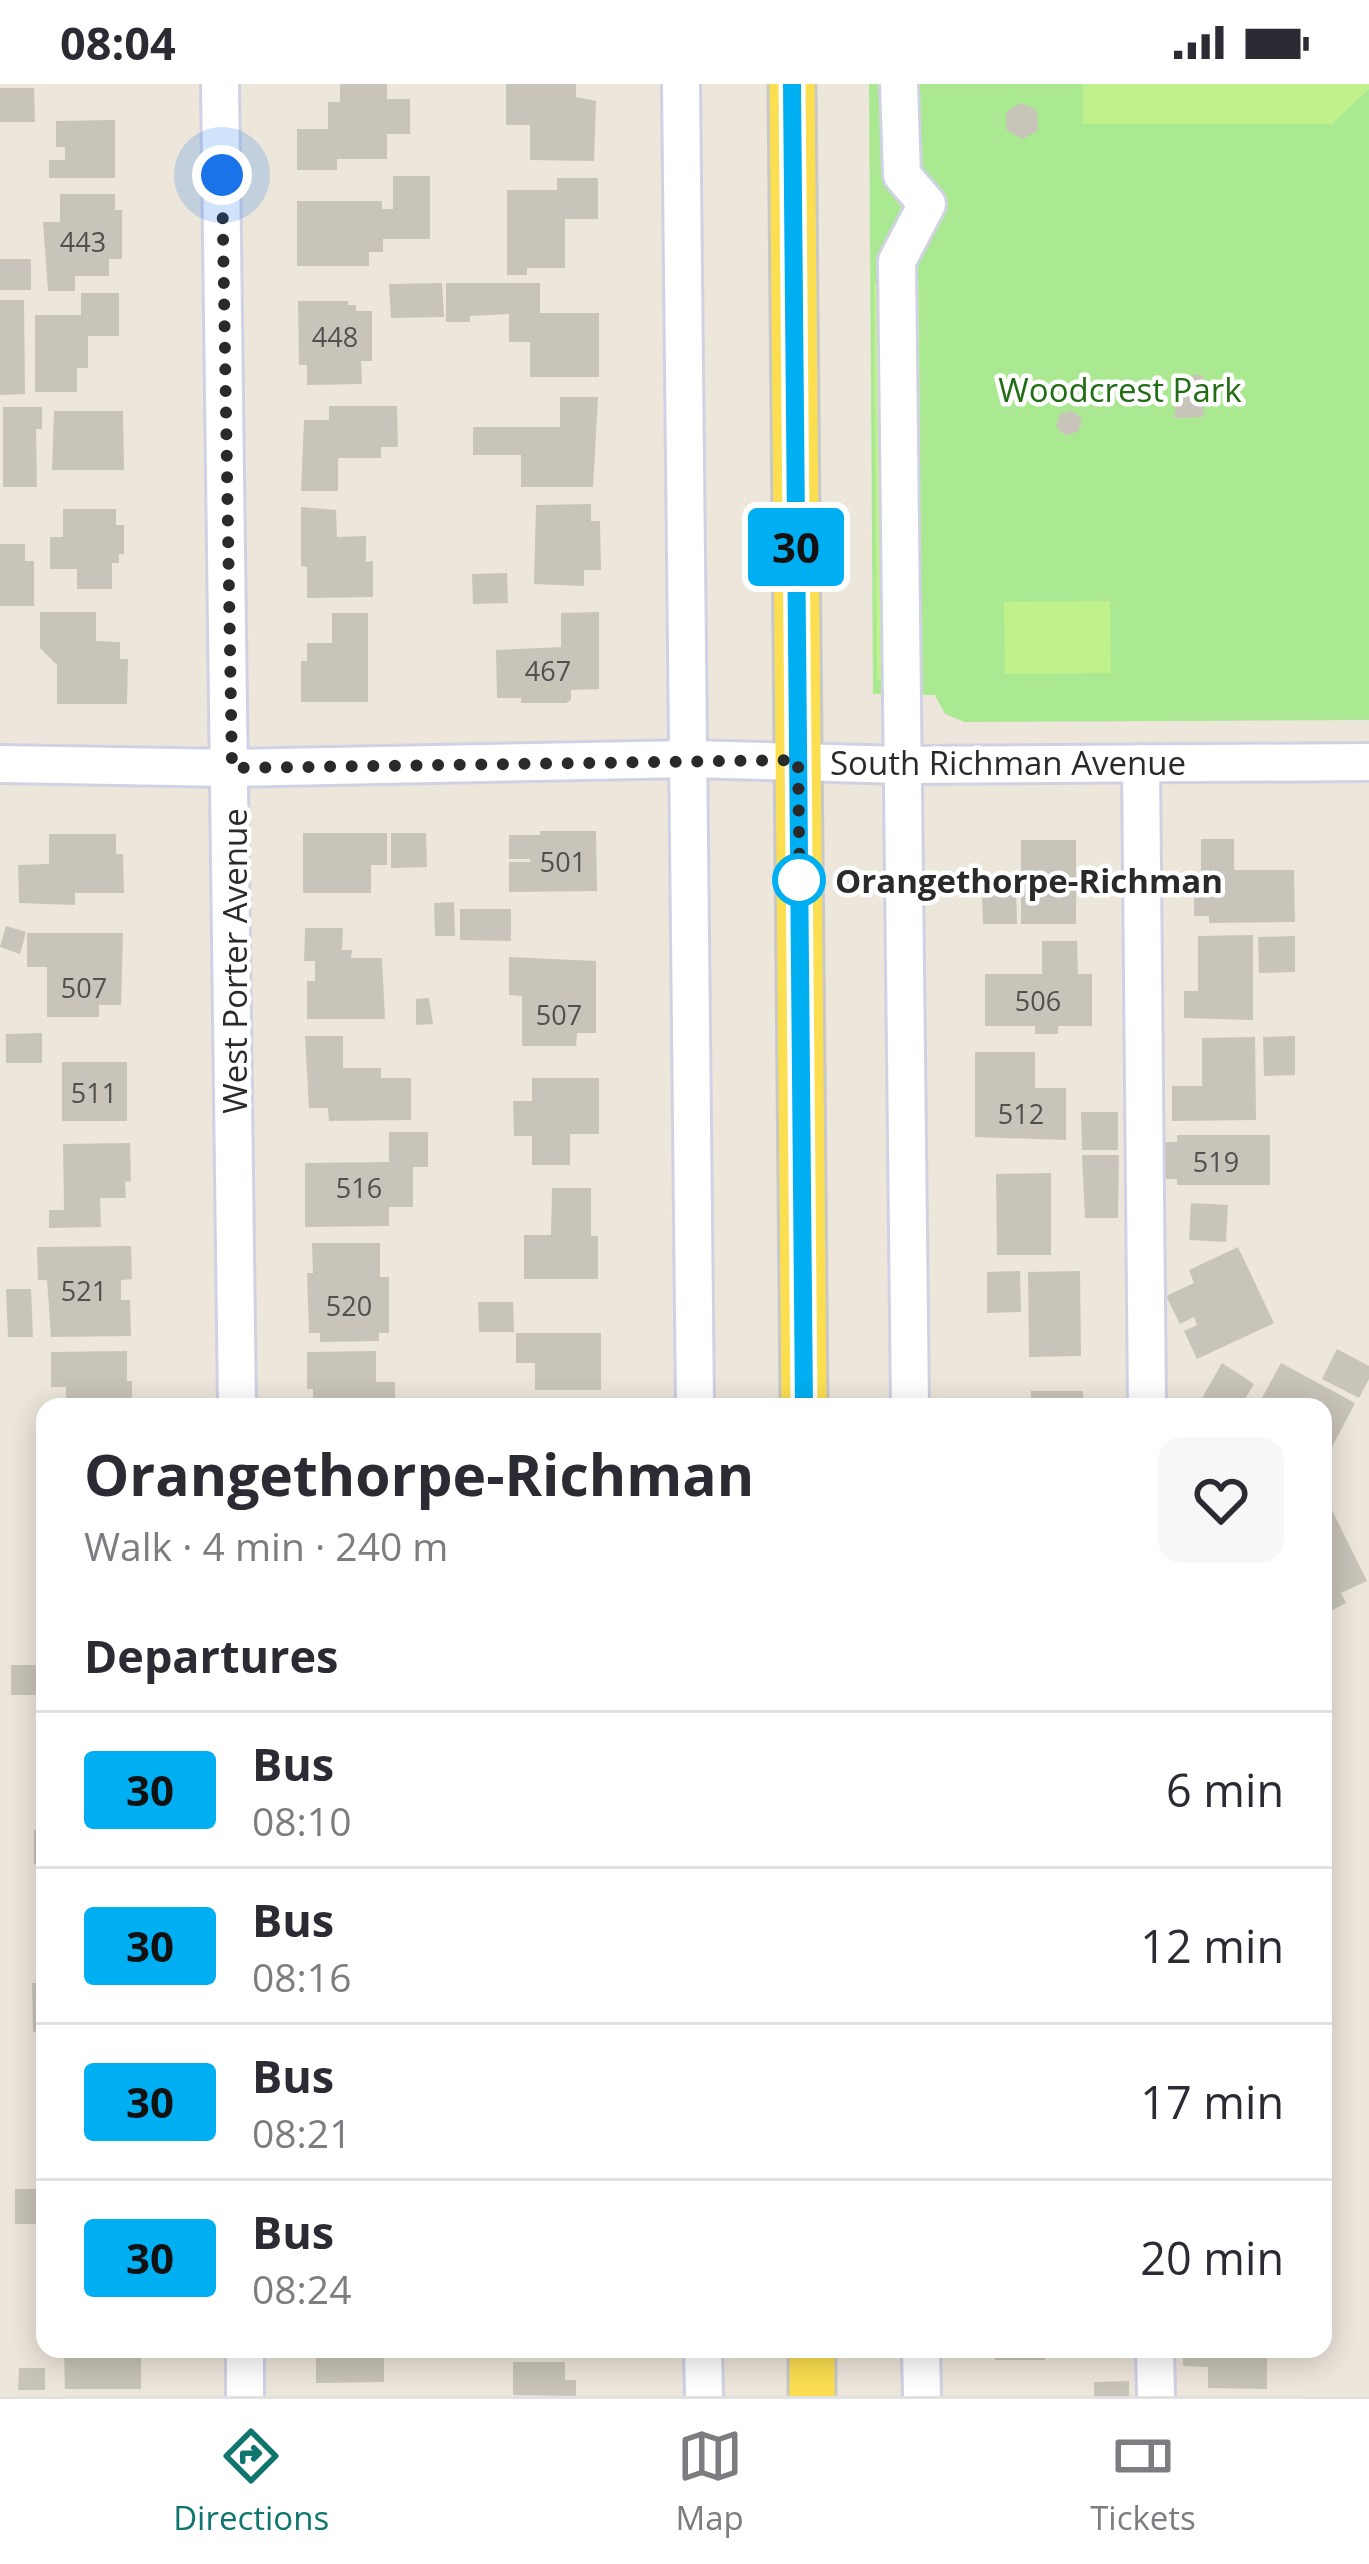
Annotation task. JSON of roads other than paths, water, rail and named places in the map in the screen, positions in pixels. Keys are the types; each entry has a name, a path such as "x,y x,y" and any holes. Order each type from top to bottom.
{"main road":[{"path":"792,84 804,1398"},
{"path":"812,2358 812,2396"}],"street":[{"name":"West Porter Avenue","path":"220,84 237,1398"},
{"path":"681,84 695,1398"},
{"path":"899,84 902,175 927,204 897,261 910,1398"},
{"name":"South Richman Avenue","path":"0,764 232,768 689,759 902,765 1369,762"},
{"path":"1141,763 1147,1398"},
{"path":"245,2358 245,2396"},
{"path":"704,2358 704,2396"},
{"path":"921,2358 922,2396"},
{"path":"1155,2358 1156,2396"}],"place":[{"name":"Orangethorpe-Richman","path":"799,880"}],"park label":[{"name":"Woodcrest Park","path":"1120,389"}]}
